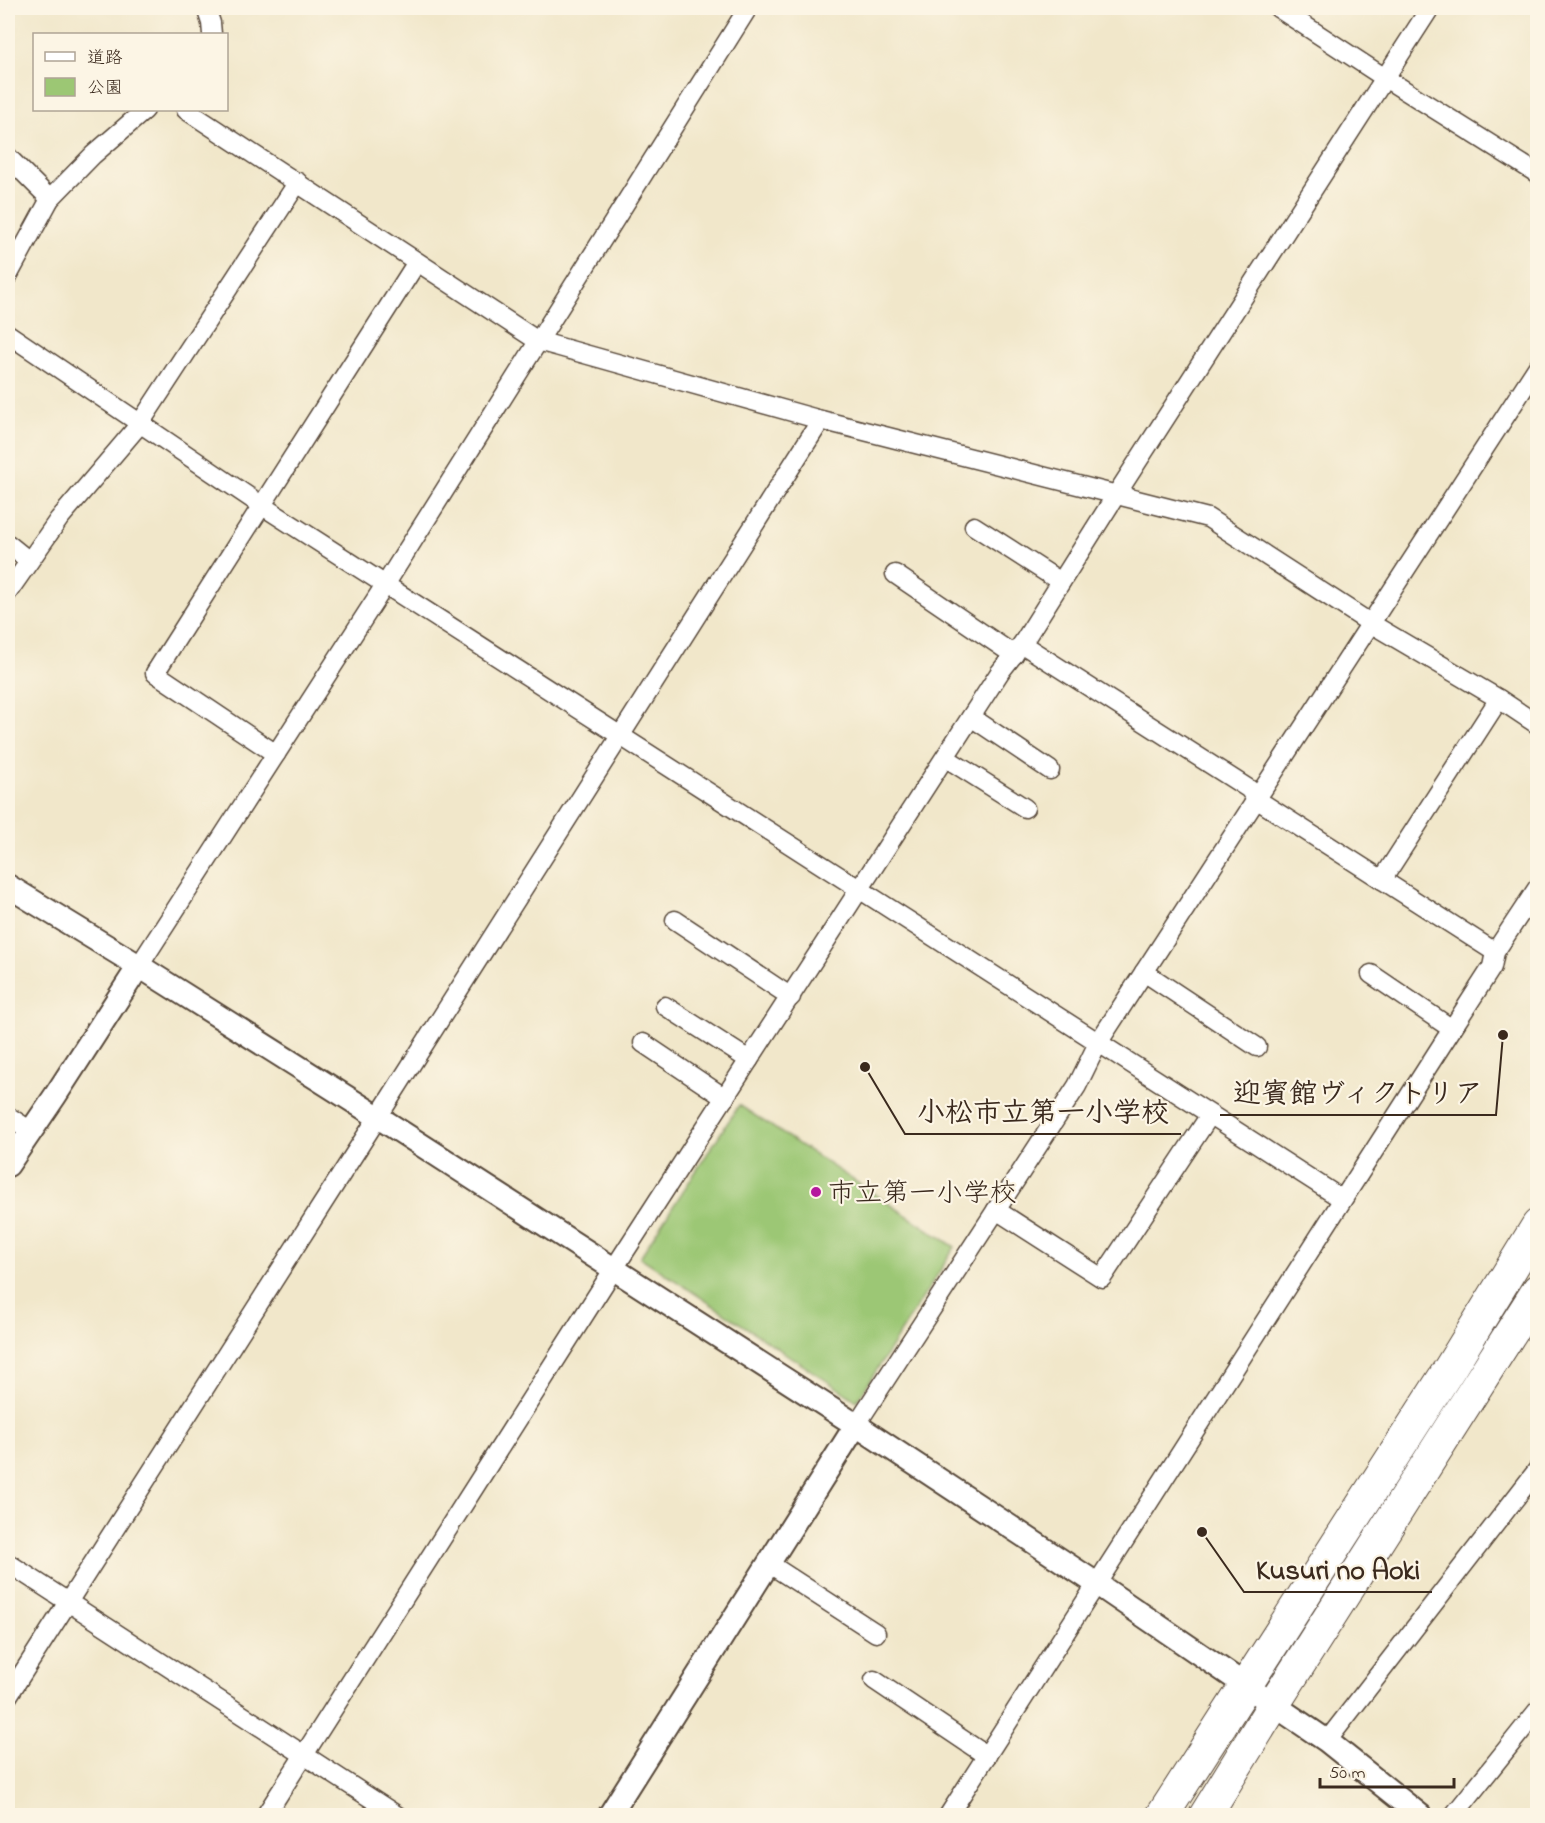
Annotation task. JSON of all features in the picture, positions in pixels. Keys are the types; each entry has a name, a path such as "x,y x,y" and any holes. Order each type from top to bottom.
{"highway":[{"path":"1162,1815 1450,1368 1538,1225"},
{"path":"1205,1815 1538,1290"}],"street":[{"path":"206,8 212,33"},
{"path":"8,1166 385,585 748,8"},
{"path":"1278,8 1538,174"},
{"path":"265,1815 613,1270 972,717 1018,650 1430,8"},
{"path":"8,276 50,199 93,155 144,111"},
{"path":"188,111 538,342 821,420 1208,518 1370,623 1499,699 1538,725"},
{"path":"8,157 50,199"},
{"path":"8,592 59,519 139,424 298,182"},
{"path":"276,754 155,673 417,262"},
{"path":"8,334 261,505 1342,1199"},
{"path":"609,1815 856,1425 1077,1086 1098,1043 1538,366"},
{"path":"8,1696 821,420"},
{"path":"975,526 1061,582"},
{"path":"8,544 29,561"},
{"path":"895,574 1249,789 1256,799 1495,952"},
{"path":"1382,880 1499,699"},
{"path":"972,717 1050,770"},
{"path":"946,758 1025,808"},
{"path":"8,886 378,1117 856,1425 1274,1704 1327,1741 1421,1815"},
{"path":"948,1815 1492,967 1495,952 1538,887"},
{"path":"675,920 791,997"},
{"path":"1144,972 1257,1047"},
{"path":"1371,974 1452,1029"},
{"path":"665,1006 749,1060"},
{"path":"643,1043 725,1098"},
{"path":"996,1210 1102,1278 1210,1115"},
{"path":"8,1116 31,1131"},
{"path":"1327,1741 1538,1469"},
{"path":"8,1563 398,1815"},
{"path":"768,1563 876,1633"},
{"path":"874,1680 987,1756"},
{"path":"1453,1815 1538,1710"}],"green space":[{"path":"739,1105 955,1247 857,1401 640,1257"}],"place":[{"name":"迎賓館ヴィクトリア","path":"1503,1035"},
{"name":"小松市立第一小学校","path":"865,1067"},
{"name":"市立第一小学校","path":"816,1192"},
{"name":"Kusuri no Aoki","path":"1202,1532"}]}
